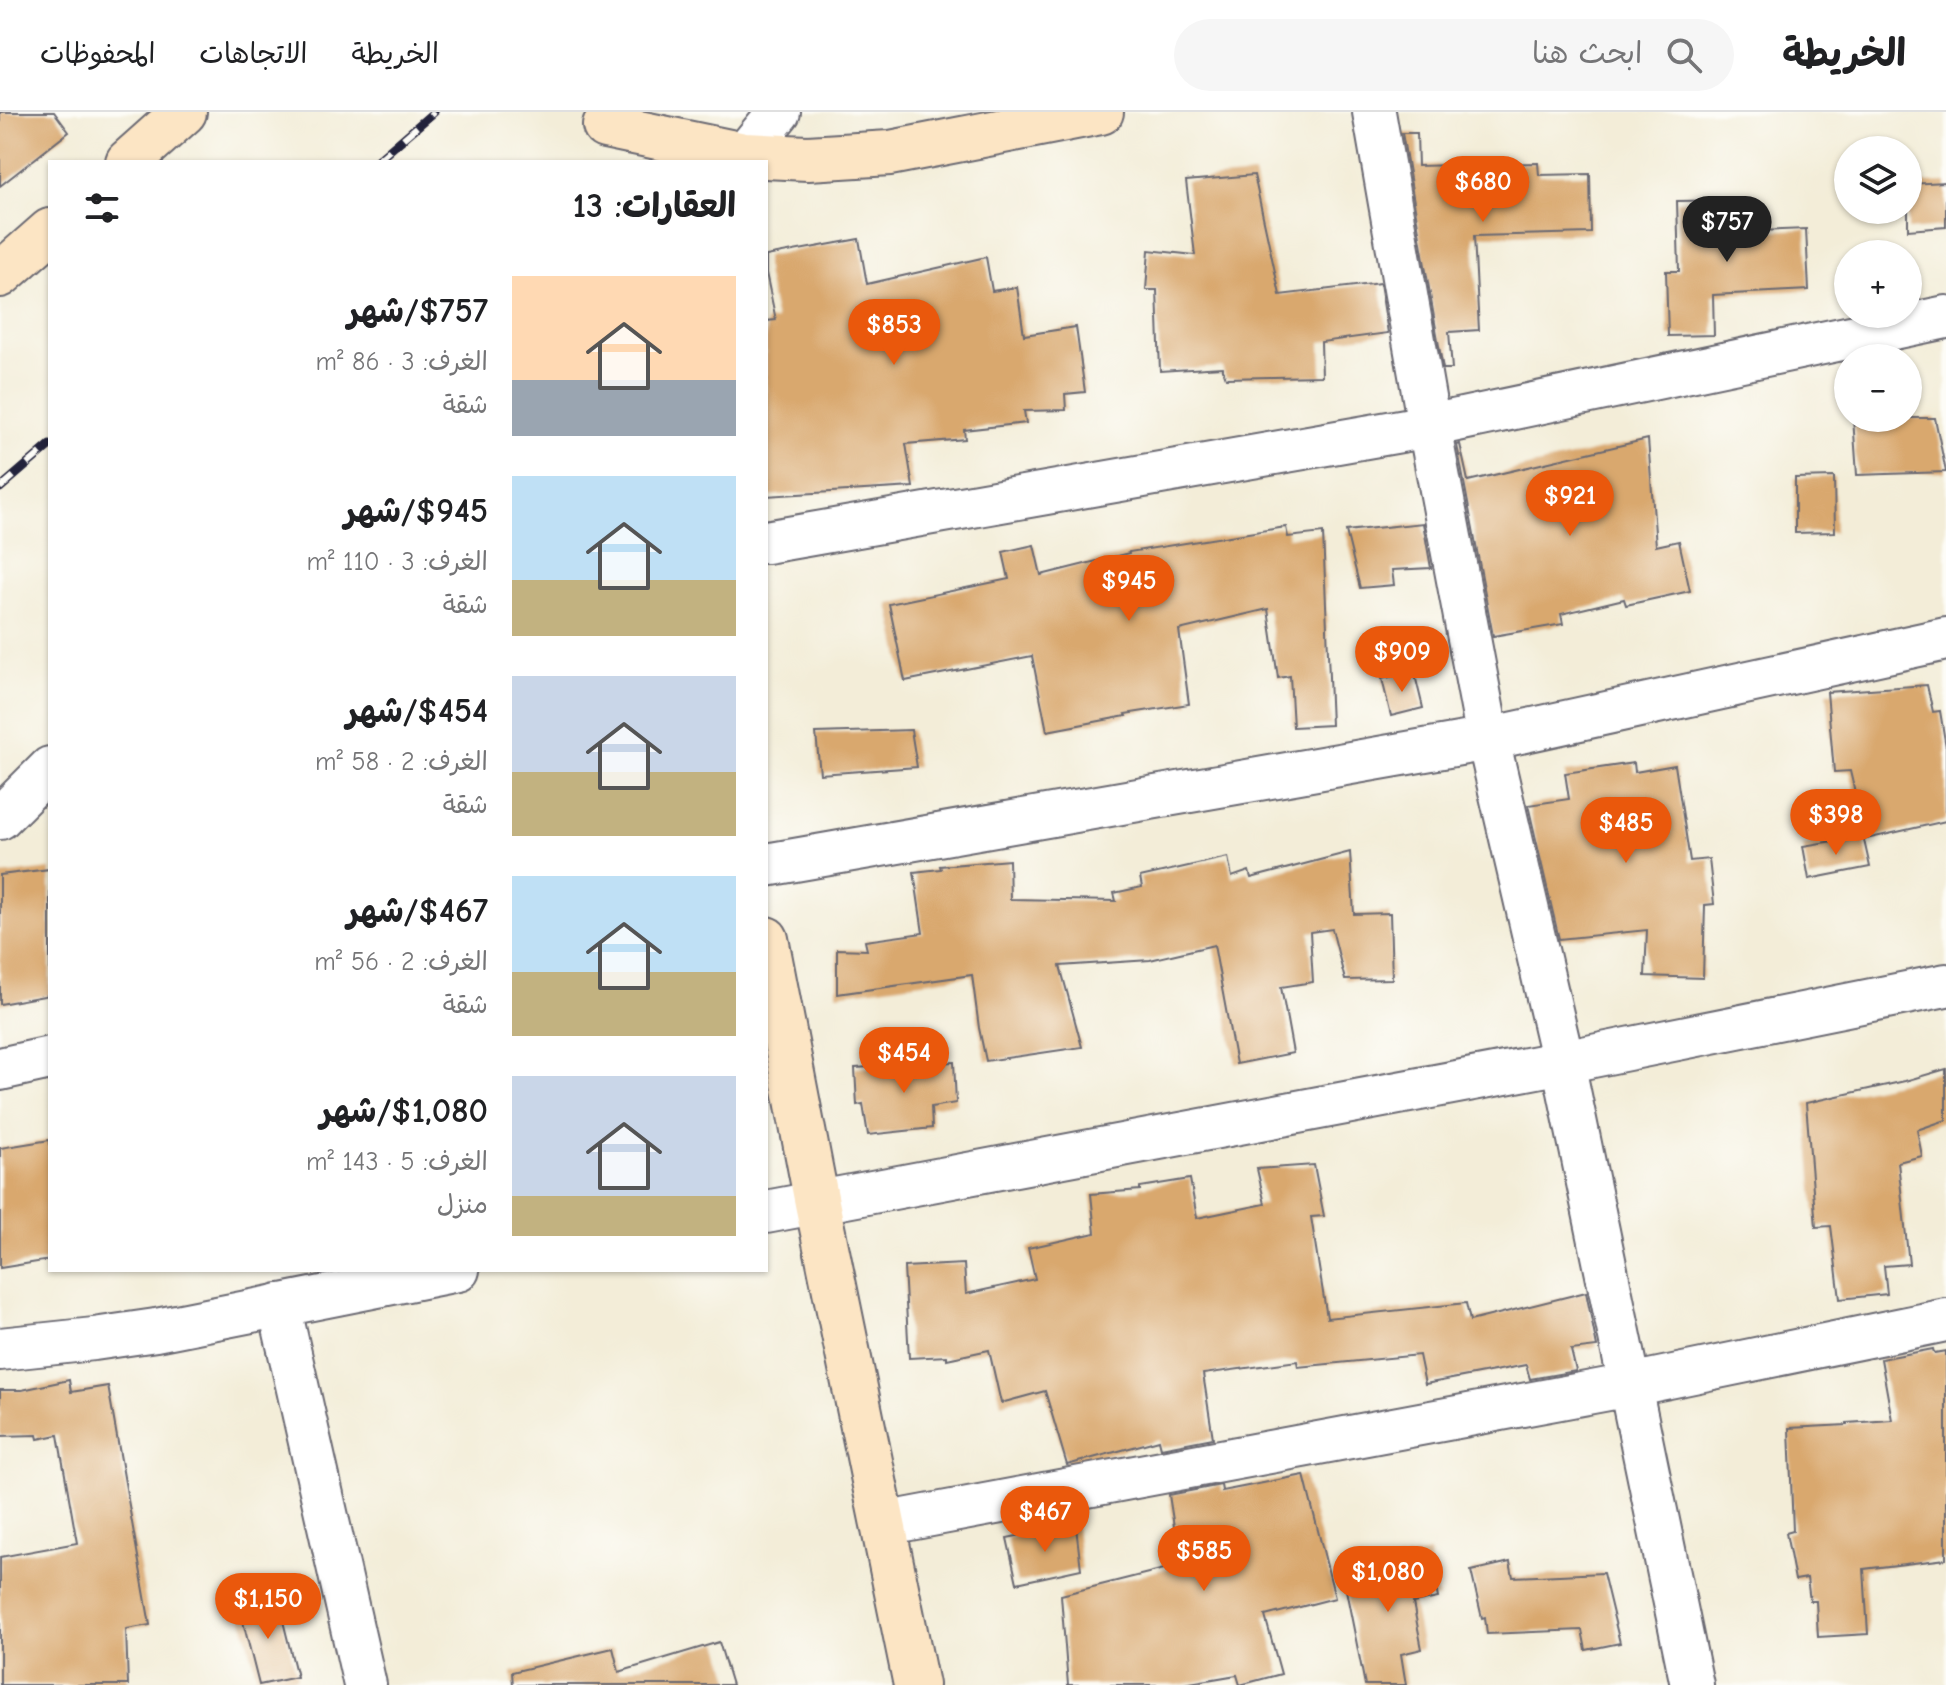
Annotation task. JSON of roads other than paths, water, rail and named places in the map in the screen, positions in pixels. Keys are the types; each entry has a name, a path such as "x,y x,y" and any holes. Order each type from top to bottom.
{"street":[{"path":"130,160 184,112"},
{"path":"744,155 779,112"},
{"path":"607,133 744,155 808,158 890,153 1101,112"},
{"path":"1374,112 1488,739 1563,1062 1692,1685"},
{"path":"0,275 48,233"},
{"path":"768,542 1429,426 1946,317"},
{"path":"768,865 1488,739 1946,639"},
{"path":"0,818 48,770"},
{"path":"0,824 48,812"},
{"path":"768,949 916,1685"},
{"path":"768,1212 1563,1062 1946,985"},
{"path":"0,1069 48,1058"},
{"path":"0,1349 156,1330 448,1272"},
{"path":"279,1305 365,1685"},
{"path":"883,1524 1630,1385 1946,1320"}],"railway":[{"path":"378,160 434,112"},
{"path":"0,488 48,447"}]}
